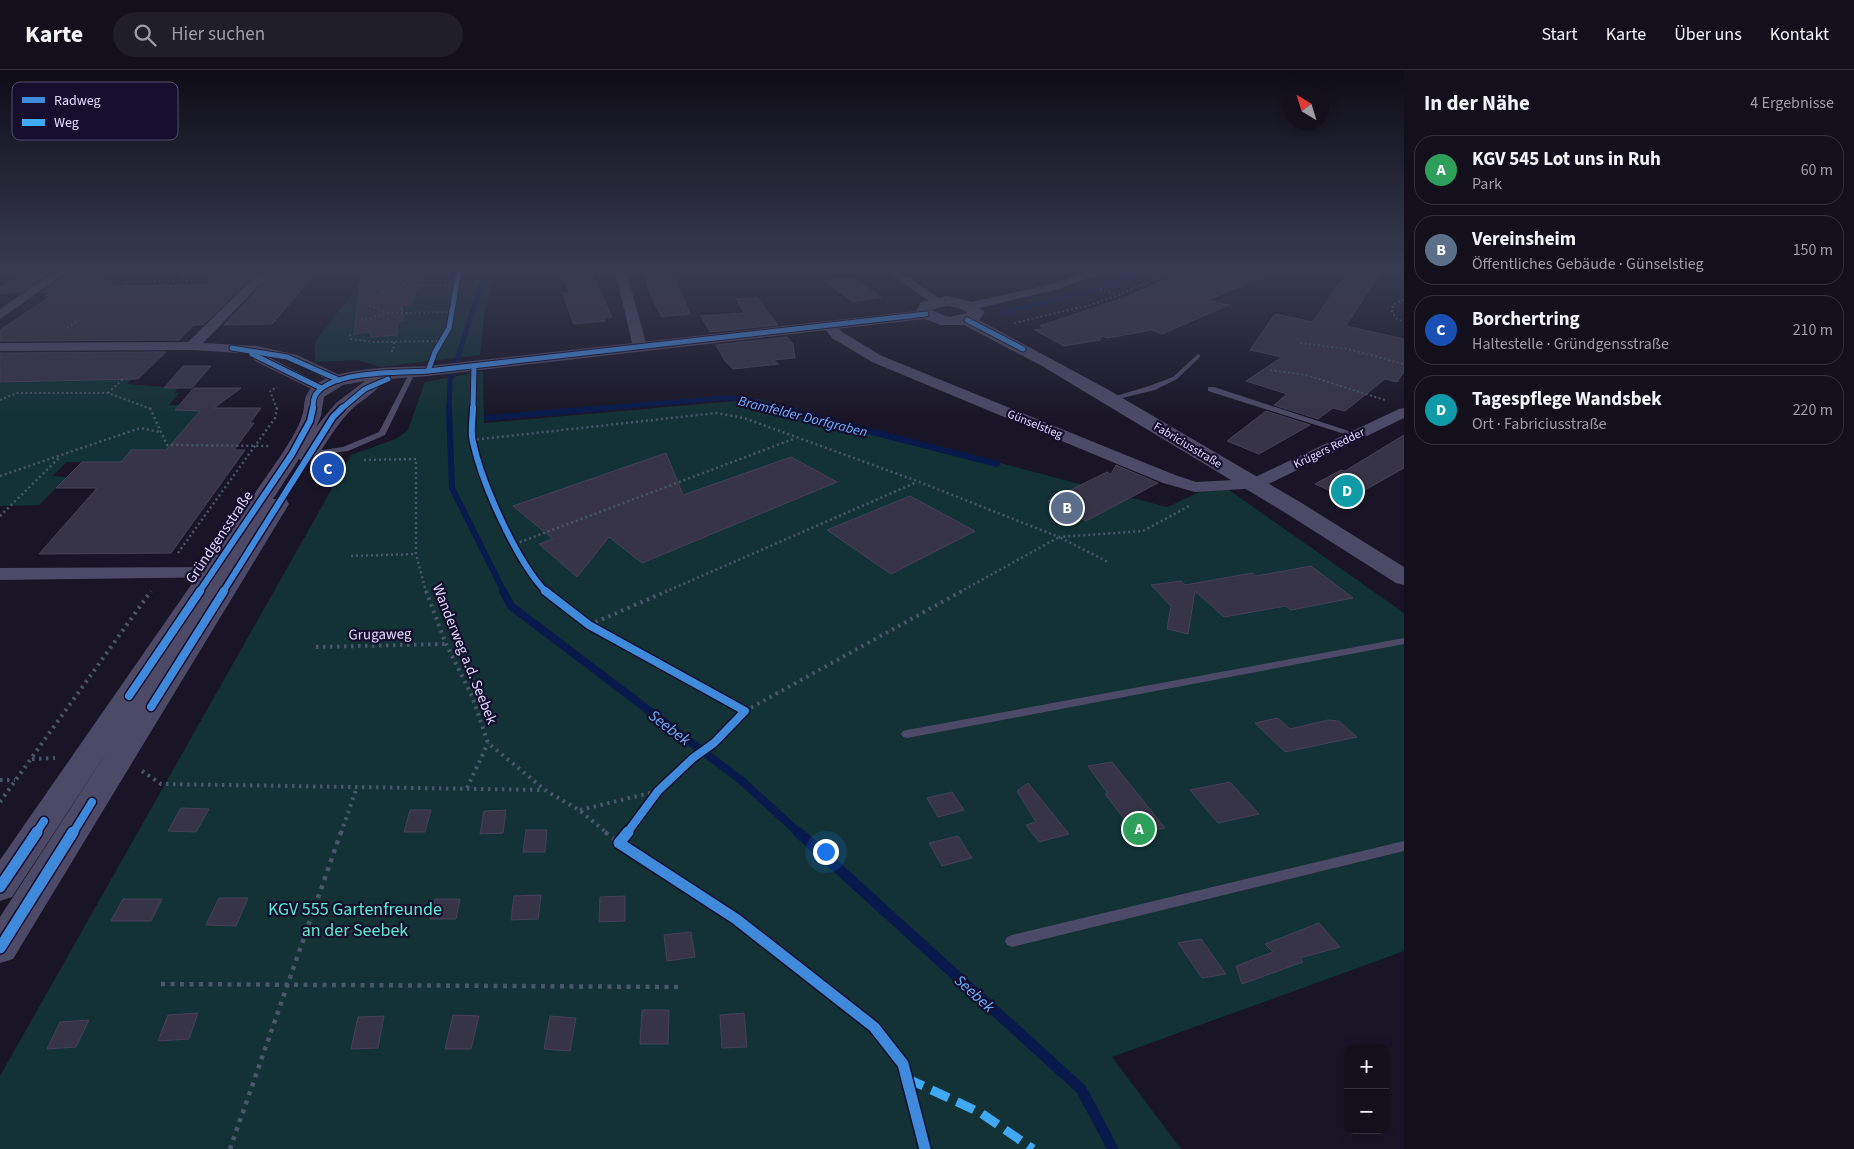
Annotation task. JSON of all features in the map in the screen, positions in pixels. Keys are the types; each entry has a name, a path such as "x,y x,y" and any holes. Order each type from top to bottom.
{"street":[{"path":"192,346 217,320"},
{"path":"633,320 640,347"},
{"path":"232,348 265,360 321,388 426,371 869,320"},
{"name":"Fabriciusstraße","path":"977,320 986,329 1110,398 1254,484 1404,578"},
{"name":"Günselstieg","path":"828,325 837,335 877,359 1168,479 1195,487 1254,484"},
{"path":"0,347 192,346 232,348 268,352 296,358 342,384 372,384 426,371"},
{"name":"Gründgensstraße","path":"333,416 342,384"},
{"name":"Gründgensstraße","path":"0,948 120,756 223,573 299,452 354,395 372,384"},
{"name":"Gründgensstraße","path":"299,452 312,415 315,396 321,388"},
{"name":"Krügers Redder","path":"1254,484 1404,412"},
{"path":"0,574 223,573"},
{"name":"Gründgensstraße","path":"0,887 88,757 223,573"}],"lane":[{"path":"1110,398 1152,388 1175,378 1198,356"},
{"path":"299,452 345,450 382,433 426,371"},
{"path":"1211,389 1357,434"},
{"path":"907,734 1404,641"},
{"path":"1012,942 1404,846"}],"path":[{"path":"426,371 449,328 451,320"},
{"path":"986,329 1026,320"},
{"path":"350,334 351,339 386,342 442,341"},
{"path":"386,342 388,335"},
{"path":"391,351 394,350 394,342"},
{"path":"1300,343 1348,349 1404,364"},
{"path":"471,366 472,440 484,483 527,568 545,591 590,626 745,711"},
{"path":"1270,370 1306,376 1386,400"},
{"path":"108,393 122,379"},
{"path":"0,802 275,418 277,409 270,391 302,379"},
{"path":"0,400 17,393 108,393 150,408 167,445 254,446 299,452"},
{"path":"472,440 716,414 744,418 917,481 1059,537 1108,562"},
{"path":"0,476 140,428 161,432"},
{"path":"515,544 797,438"},
{"path":"0,516 62,455"},
{"path":"590,626 917,481"},
{"path":"620,843 658,791 693,758 714,743 745,711 1059,537 1143,531 1227,486"},
{"path":"351,556 416,554"},
{"path":"467,788 488,743"},
{"path":"120,756 161,784 545,790"},
{"path":"32,758 88,757"},
{"path":"0,780 16,780"},
{"path":"230,1149 290,985 357,787"},
{"path":"579,810 658,791"},
{"path":"161,984 679,987"}],"green space":[{"path":"332,320 484,320 480,355 380,367 357,360 315,362 315,342"},
{"name":"KGV 555 Gartenfreunde an der Seebek","path":"483,371 484,423 758,399 1167,507 1219,483 1404,613 1404,951 1112,1057 1181,1149 0,1149 0,1076 351,455 396,439 408,430 425,382"},
{"path":"131,379 127,384 178,388 174,393 179,393 169,405 179,405 176,410 200,411 196,416 202,416 181,450 132,450 121,462 67,462 52,476 67,477 39,505 0,506 0,382"}],"building":[{"path":"14,320 208,320 203,325 194,325 179,340 0,341 0,330"},
{"path":"228,320 275,320 272,324 224,325"},
{"path":"356,320 403,320 398,322 397,335 371,337 369,332 354,334"},
{"path":"573,320 605,321 574,324"},
{"path":"703,320 774,320 778,325 710,332"},
{"path":"1057,320 1194,320 1162,334 1152,330 1108,338 1102,336 1100,340 1064,346 1035,330 1044,329 1040,326"},
{"path":"1271,320 1313,322 1314,320 1350,320 1346,326 1404,339 1404,372 1397,382 1385,379 1345,411 1333,408 1318,419 1274,405 1287,394 1246,381 1282,357 1250,350"},
{"path":"787,337 793,344 795,358 773,360 779,364 733,369 725,361 716,345"},
{"path":"166,352 138,379 0,382 0,353"},
{"path":"183,366 211,366 192,388 164,388"},
{"path":"194,388 241,388 214,408 261,408 250,423 254,423 234,450 245,450 171,553 39,554 97,488 56,488 82,462 121,462 131,450 166,450 200,411 175,410"},
{"path":"1266,411 1310,425 1259,454 1227,441"},
{"path":"1404,435 1404,468 1349,499 1315,484 1341,470 1345,471"},
{"path":"666,453 683,495 791,457 837,482 642,563 609,537 577,577 539,544 553,539 513,506"},
{"path":"1116,465 1158,483 1086,521 1048,501 1107,472 1111,474"},
{"path":"910,496 975,531 891,574 827,530"},
{"path":"1311,566 1353,598 1291,610 1286,606 1224,617 1195,591 1188,634 1167,629 1171,606 1151,585 1181,581 1185,585 1252,573 1256,576"},
{"path":"1278,718 1290,729 1328,720 1339,721 1357,737 1285,752 1255,723"},
{"path":"1112,762 1165,828 1136,834 1105,794 1108,794 1088,766"},
{"path":"1230,782 1259,814 1218,823 1190,790"},
{"path":"1028,783 1069,834 1039,842 1026,825 1036,822 1017,791"},
{"path":"952,792 964,810 938,817 927,798"},
{"path":"181,808 209,809 196,832 168,831"},
{"path":"410,810 431,810 425,832 404,832"},
{"path":"506,810 503,833 480,834 484,811"},
{"path":"526,830 547,830 545,852 523,852"},
{"path":"958,836 972,858 942,866 929,843"},
{"path":"541,895 538,919 511,920 514,896"},
{"path":"625,896 625,921 599,922 600,897"},
{"path":"219,898 248,898 236,926 206,925"},
{"path":"123,899 162,899 151,921 111,921"},
{"path":"435,899 460,899 456,919 430,919"},
{"path":"1319,923 1340,947 1300,958 1303,962 1242,984 1236,966 1273,952 1265,944"},
{"path":"691,932 695,957 667,961 664,935"},
{"path":"1201,939 1226,974 1202,978 1178,943"},
{"path":"642,1010 669,1010 668,1044 640,1044"},
{"path":"198,1013 189,1039 158,1041 168,1015"},
{"path":"744,1013 747,1047 722,1048 720,1015"},
{"path":"453,1015 479,1016 471,1049 445,1049"},
{"path":"384,1016 378,1048 351,1049 358,1017"},
{"path":"550,1016 576,1018 570,1051 544,1049"},
{"path":"89,1020 76,1047 47,1049 60,1022"}],"waterway":[{"name":"Seebek","path":"449,408 450,381 470,320"},
{"name":"Bramfelder Dorfgraben","path":"592,409 725,398 744,399 784,409"},
{"name":"Seebek","path":"449,408 452,488 504,592"},
{"name":"Bramfelder Dorfgraben","path":"487,418 607,408"},
{"name":"Bramfelder Dorfgraben","path":"779,408 997,464"},
{"name":"Seebek","path":"503,591 511,606 742,781 799,833"},
{"name":"Seebek","path":"798,832 1081,1089 1113,1149"}],"marked path":[{"path":"906,1078 981,1113 1033,1149"}],"cycle path":[{"path":"428,371 435,352 449,328 450,320"},
{"path":"129,696 292,454 312,416 315,396 324,387 351,377 428,371 870,320"},
{"path":"968,320 1023,349"},
{"path":"232,348 287,357 312,366 339,380"},
{"path":"252,354 321,388"},
{"path":"474,366 472,440 484,483 527,568 545,591 589,625 745,711 714,743 693,758 658,791 619,843 736,919 874,1027 903,1064 925,1149"},
{"path":"151,707 333,417 358,394 372,385 388,379"},
{"path":"0,948 92,802"},
{"path":"0,887 44,821"}],"place":[{"name":"Borchertring","path":"328,469"},
{"name":"Tagespflege Wandsbek","path":"1347,491"},
{"name":"Vereinsheim","path":"1067,508"},
{"name":"KGV 545 Lot uns in Ruh","path":"1139,829"}]}
